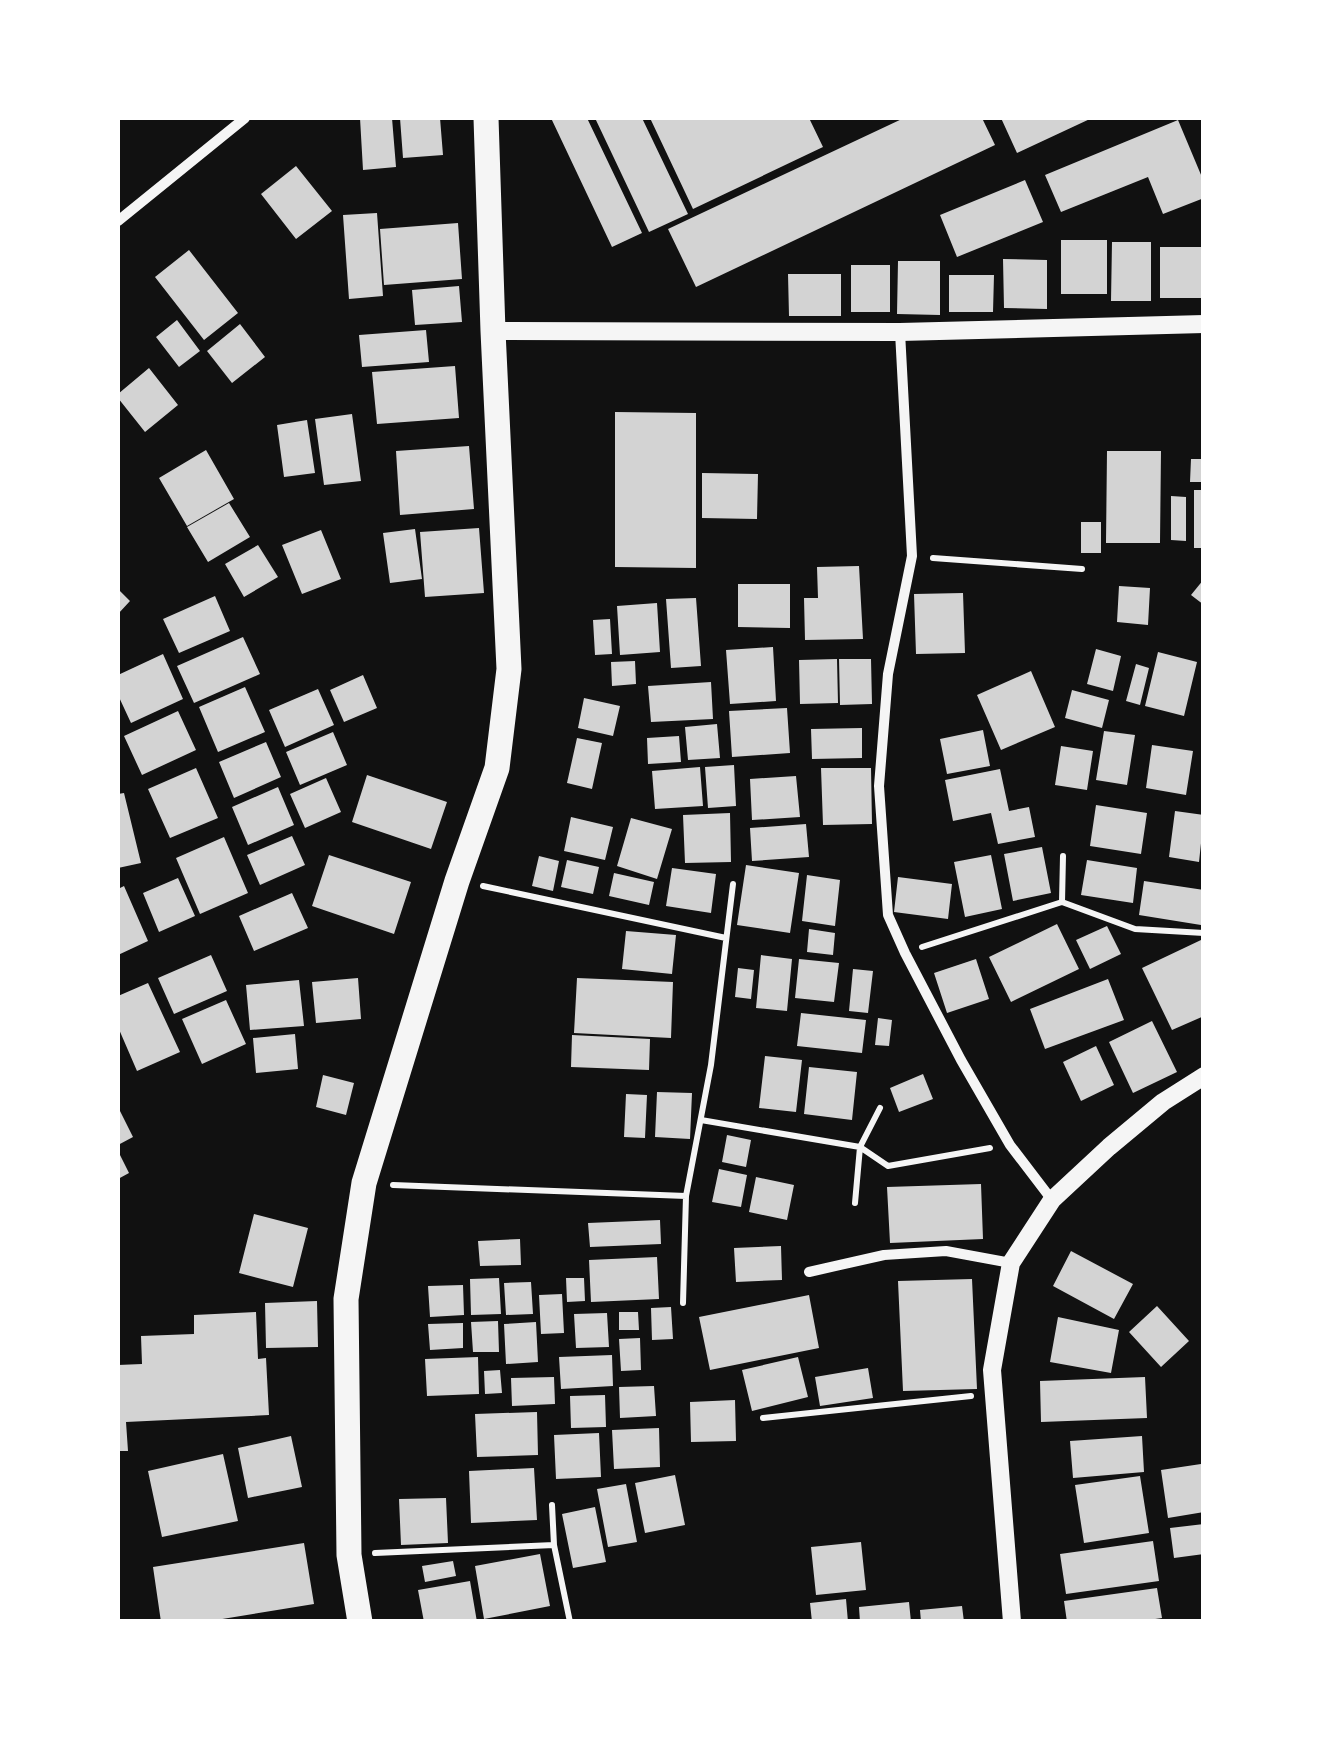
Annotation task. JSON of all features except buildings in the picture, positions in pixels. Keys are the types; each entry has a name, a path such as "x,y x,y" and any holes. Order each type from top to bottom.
{"highway":[{"path":"360,1622 349,1555 346,1300 364,1184 457,880 497,768 508,669 486,118"}],"street":[{"path":"118,221 246,118"},
{"path":"493,331 900,332 1204,324"},
{"path":"900,332 912,556 888,674 879,786 888,915 961,1060 1010,1145 1052,1200"},
{"path":"1012,1622 992,1370 1011,1263 1052,1200 1163,1102 1204,1076"},
{"path":"808,1272 884,1255 946,1250 1011,1263"}],"path":[{"path":"912,556 1082,569"},
{"path":"1062,902 1063,856"},
{"path":"457,880 726,938"},
{"path":"684,1303 686,1196 711,1065 733,884"},
{"path":"905,953 1062,902 1135,929 1204,933"},
{"path":"855,1202 860,1147 880,1108"},
{"path":"701,1120 860,1147 888,1166 1010,1145"},
{"path":"364,1184 686,1196"},
{"path":"764,1418 993,1394"},
{"path":"552,1504 554,1545 570,1622"},
{"path":"349,1555 554,1545"}]}
